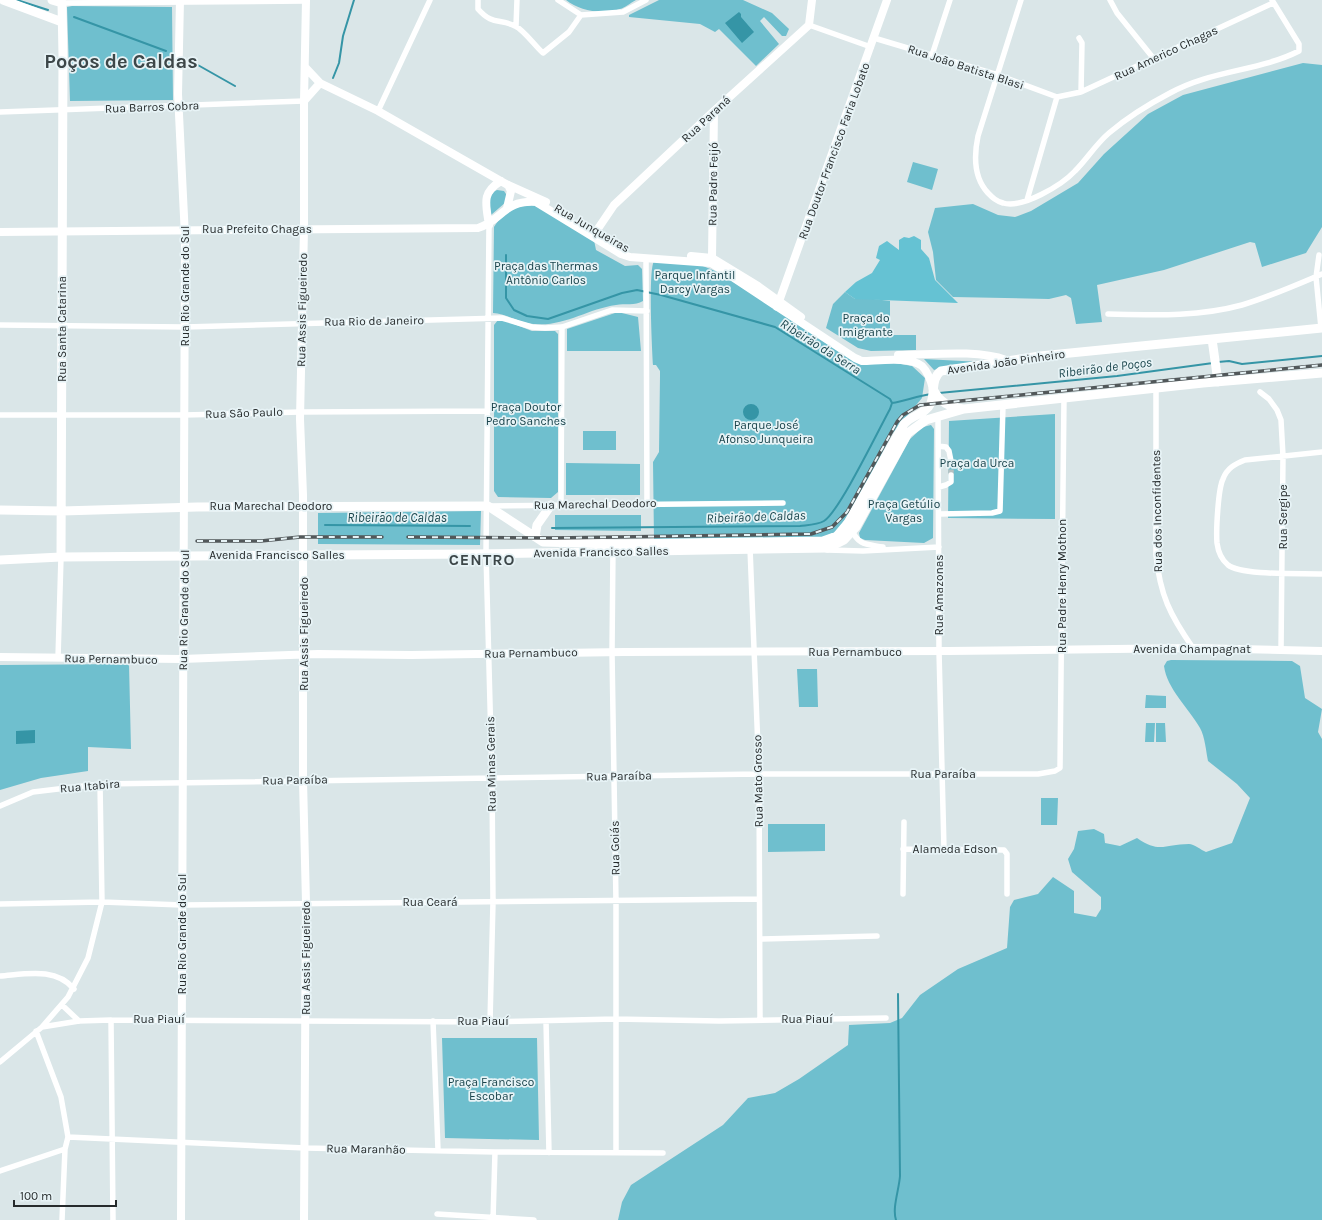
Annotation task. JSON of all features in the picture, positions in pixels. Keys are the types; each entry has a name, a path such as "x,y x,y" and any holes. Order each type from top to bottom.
{"main road":[{"path":"3,0 62,22"},
{"name":"Rua Santa Catarina","path":"59,1 62,22 63,326 61,557"},
{"name":"Avenida João Pinheiro","path":"934,389 939,372 944,369 1006,360 1321,328"},
{"path":"1212,339 1218,379"},
{"path":"934,389 949,406 964,409 1156,390 1218,379 1322,373"},
{"name":"Avenida Francisco Salles","path":"0,560 61,557 486,554 613,548 824,542 850,528 904,424 908,419 926,410 934,389"},
{"name":"Avenida Francisco Salles","path":"750,545 818,549 840,544 908,432 921,423 938,416 964,409"},
{"path":"535,538 537,525 551,505"},
{"name":"Rua Marechal Deodoro","path":"0,510 62,511 185,507 303,506 488,506"},
{"name":"Avenida Francisco Salles","path":"488,506 543,542 613,548"}],"street":[{"name":"Rua Rio Grande do Sul","path":"180,0 178,107 185,230 185,556 182,659 183,782 181,1220"},
{"path":"59,1 306,0"},
{"name":"Rua Assis Figueiredo","path":"304,1220 306,903 303,780 304,541 300,412 304,229 306,0"},
{"path":"378,111 430,0"},
{"path":"478,0 478,9 485,16 495,22 516,26 543,52 569,32 581,15"},
{"path":"516,26 518,0"},
{"path":"558,0 581,15 622,12 646,0"},
{"path":"812,0 809,25 871,47"},
{"name":"Rua Doutor Francisco Faria Lobato","path":"778,305 887,0"},
{"path":"932,55 950,0"},
{"path":"1021,0 978,136 975,153 976,165 985,190 994,200 1004,204 1016,204 1027,200 1063,181 1075,171 1093,149 1109,133 1129,117 1172,92 1226,72 1285,58 1299,51 1299,44 1273,1"},
{"path":"1110,0 1116,13 1154,59"},
{"name":"Rua Americo Chagas","path":"1057,97 1081,92 1154,59 1273,1"},
{"name":"Rua Paraná","path":"594,234 614,205 714,111 809,25"},
{"name":"Rua João Batista Blasi","path":"874,38 998,76 1057,97"},
{"path":"1080,38 1082,43 1081,92"},
{"name":"Rua Junqueiras","path":"305,67 320,83 378,111 504,183 539,197 621,254 630,257 711,263 863,356 946,354 995,356 1006,360"},
{"path":"304,101 320,83"},
{"path":"1027,200 1057,97"},
{"name":"Rua Barros Cobra","path":"0,112 178,107 304,101"},
{"name":"Rua Padre Feijó","path":"712,258 714,111"},
{"path":"488,506 489,225 487,196 488,190 504,183 511,191 507,208 489,225"},
{"name":"Rua Junqueiras","path":"507,208 526,201 536,202 594,234 631,252 712,258 758,286 778,305 856,358 862,361 907,360 917,362 925,370 934,389"},
{"name":"Rua Prefeito Chagas","path":"0,232 478,228 489,225"},
{"path":"1319,255 1316,277 1321,328"},
{"path":"646,258 647,503"},
{"path":"1108,314 1166,316 1212,311 1242,305 1322,274"},
{"name":"Rua Rio de Janeiro","path":"0,325 185,327 302,325 307,322 502,318 532,327 562,327 612,310 647,311"},
{"path":"561,504 562,327"},
{"name":"Rua dos Inconfidentes","path":"1156,390 1156,555 1158,578 1162,594 1171,614 1193,648"},
{"name":"Rua Sergipe","path":"1260,392 1269,399 1277,410 1281,420 1283,456 1283,573 1281,650"},
{"name":"Rua Padre Henry Mothon","path":"1055,771 1060,768 1064,398"},
{"path":"939,514 992,513 1000,511 1003,405"},
{"name":"Rua São Paulo","path":"0,415 184,415 300,412 488,411"},
{"name":"Rua Amazonas","path":"938,416 939,651 944,849"},
{"path":"938,446 946,447 949,451 950,461"},
{"path":"1322,452 1245,460 1234,464 1222,480 1220,489 1217,543 1221,557 1228,565 1235,569 1243,571 1322,574"},
{"path":"939,487 951,482 951,475"},
{"name":"Rua Marechal Deodoro","path":"488,506 647,503 783,503"},
{"name":"Rua Minas Gerais","path":"488,506 486,554 492,779 493,902 490,1022"},
{"path":"850,528 858,541 864,544 890,548"},
{"name":"Rua Mato Grosso","path":"750,545 759,774 760,1019"},
{"path":"818,549 863,551 890,548 939,547"},
{"name":"Rua Goiás","path":"613,548 612,652 616,902 616,1152"},
{"name":"Rua Santa Catarina","path":"58,658 61,557"},
{"name":"Avenida Champagnat","path":"1062,650 1193,648 1322,651"},
{"name":"Rua Pernambuco","path":"0,657 182,659 304,654 1062,650"},
{"name":"Rua Paraíba","path":"183,782 492,779 759,774 1038,774 1055,771"},
{"name":"Rua Itabira","path":"0,806 33,792 100,784 183,782"},
{"path":"0,1062 42,1027 62,1005 74,989 88,958 102,902 100,784"},
{"path":"903,894 904,822"},
{"name":"Alameda Edson","path":"903,849 1002,849 1006,852 1007,894"},
{"name":"Rua Ceará","path":"0,904 102,902 182,905 616,902 759,899"},
{"path":"760,938 877,936"},
{"path":"0,976 33,973 59,976 67,980 74,989"},
{"path":"62,1005 79,1021"},
{"name":"Rua Piauí","path":"42,1027 79,1021 182,1019 490,1022 615,1019 719,1021 760,1019 886,1018"},
{"path":"111,1020 114,1220"},
{"path":"546,1021 549,1153"},
{"path":"434,1022 438,1150"},
{"path":"36,1031 61,1097 68,1137 65,1149 62,1220"},
{"name":"Rua Maranhão","path":"68,1137 305,1148 549,1153 664,1153"},
{"path":"0,1175 0,1171 65,1149"},
{"path":"493,1218 495,1152"},
{"path":"437,1214 534,1220"}],"green space":[{"path":"566,0 636,0 613,11 599,12 578,7"},
{"path":"659,0 743,0 772,13 789,29 786,36 782,36 764,17 760,21 779,44 756,66 719,29 715,32 700,24 629,17 629,15"},
{"path":"67,7 172,7 173,100 70,101"},
{"path":"1303,63 1322,65 1322,227 1306,253 1262,267 1255,243 1250,242 1164,270 1097,285 1102,322 1076,324 1071,298 1066,295 1049,299 953,297 936,280 933,252 928,232 935,208 973,204 998,215 1015,217 1031,211 1078,183 1104,154 1148,114 1183,95"},
{"path":"913,162 938,169 932,190 907,182"},
{"path":"497,190 504,191 506,194 506,202 491,215 489,200 493,192"},
{"name":"Praça das Thermas Antônio Carlos","path":"535,205 594,240 596,250 625,266 638,265 642,269 643,301 640,303 619,304 605,307 555,323 545,324 529,323 493,313 494,227 502,217 511,210 522,206"},
{"name":"Parque José Afonso Junqueira","path":"654,261 698,264 720,273 841,353 912,366 925,378 922,398 892,434 855,505 837,531 824,537 654,540 653,462 659,452 660,371 656,365 653,365 651,279"},
{"name":"Praça do Imigrante","path":"845,292 855,299 890,301 890,335 916,335 916,350 871,351 858,348 826,328 833,304"},
{"path":"618,312 638,317 641,351 567,351 567,329"},
{"name":"Praça Doutor Pedro Sanches","path":"498,320 506,321 532,331 555,331 558,334 558,492 551,498 498,497 494,491 494,325"},
{"path":"924,359 981,362 950,365 934,370"},
{"name":"Praça da Urca","path":"1055,414 1055,519 948,518 949,421"},
{"name":"Praça Getúlio Vargas","path":"931,425 934,429 933,538 924,543 865,540 860,538 859,533 910,439 923,427"},
{"path":"583,431 616,431 616,450 583,450"},
{"path":"566,463 640,464 640,495 566,495"},
{"path":"481,511 480,545 318,544 318,513"},
{"path":"555,515 641,515 641,531 555,530"},
{"path":"1167,661 1292,661 1300,666 1305,698 1322,709 1318,732 1322,739 1322,1220 618,1220 622,1202 631,1185 723,1125 748,1098 775,1093 799,1079 848,1045 849,1025 890,1023 902,1018 920,995 958,969 1007,948 1010,907 1014,900 1038,894 1053,877 1074,891 1074,913 1096,917 1101,909 1101,897 1072,872 1068,859 1074,849 1078,831 1094,829 1104,834 1105,843 1120,846 1137,838 1151,846 1163,847 1189,844 1206,852 1232,843 1250,798 1237,784 1208,761 1202,732 1169,682 1166,674 1164,666"},
{"path":"129,664 131,749 88,747 88,771 41,778 0,790 0,665"},
{"path":"797,669 817,669 818,707 799,707"},
{"path":"1146,695 1166,696 1166,708 1145,708"},
{"path":"1146,723 1155,723 1154,742 1145,742"},
{"path":"1156,723 1165,723 1166,742 1156,742"},
{"path":"1041,798 1058,798 1057,825 1041,825"},
{"path":"768,824 825,824 825,851 768,852"},
{"name":"Praça Francisco Escobar","path":"442,1038 537,1038 539,1140 445,1138"}],"shaded area":[{"path":"739,12 741,17 754,32 742,43 725,23"},
{"path":"914,236 921,240 921,249 929,258 935,280 958,303 855,299 845,292 856,282 872,273 880,260 876,258 879,246 887,241 899,250 899,240 904,237 909,238"},
{"path":"751,404 758,409 759,412 754,419 751,420 744,415 743,412 748,405"},
{"path":"35,730 35,743 16,744 16,731"}],"waterway":[{"name":"Ribeirão da Serra","path":"17,0 48,10"},
{"path":"333,78 339,63 343,36 354,0"},
{"name":"Ribeirão da Serra","path":"74,17 166,51"},
{"name":"Ribeirão da Serra","path":"189,60 235,86"},
{"name":"Ribeirão da Serra","path":"506,255 506,298 514,310 527,316 548,319 622,293 637,290 661,295 775,327 890,399 892,403"},
{"name":"Ribeirão de Poços","path":"1218,362 1229,361 1242,364 1322,356"},
{"name":"Ribeirão de Poços","path":"939,393 1117,376 1213,363"},
{"name":"Ribeirão de Poços","path":"892,403 931,394"},
{"name":"Ribeirão de Caldas","path":"552,528 800,526 812,525 824,521 831,514 849,487 892,403"},
{"name":"Ribeirão de Caldas","path":"325,525 470,526"},
{"path":"896,1220 895,1204 900,1176 898,994"}],"tunnel":[{"path":"951,461 951,475"}],"railway":[{"path":"408,537 554,538 811,534 832,527 847,512 897,422 903,415 920,405 1322,365"},
{"path":"197,541 261,541 300,537 382,537"}],"district":[{"name":"Poços de Caldas","path":"121,61"},
{"name":"CENTRO","path":"482,559"}],"park label":[{"name":"Parque Infantil Darcy Vargas","path":"695,282"}]}
